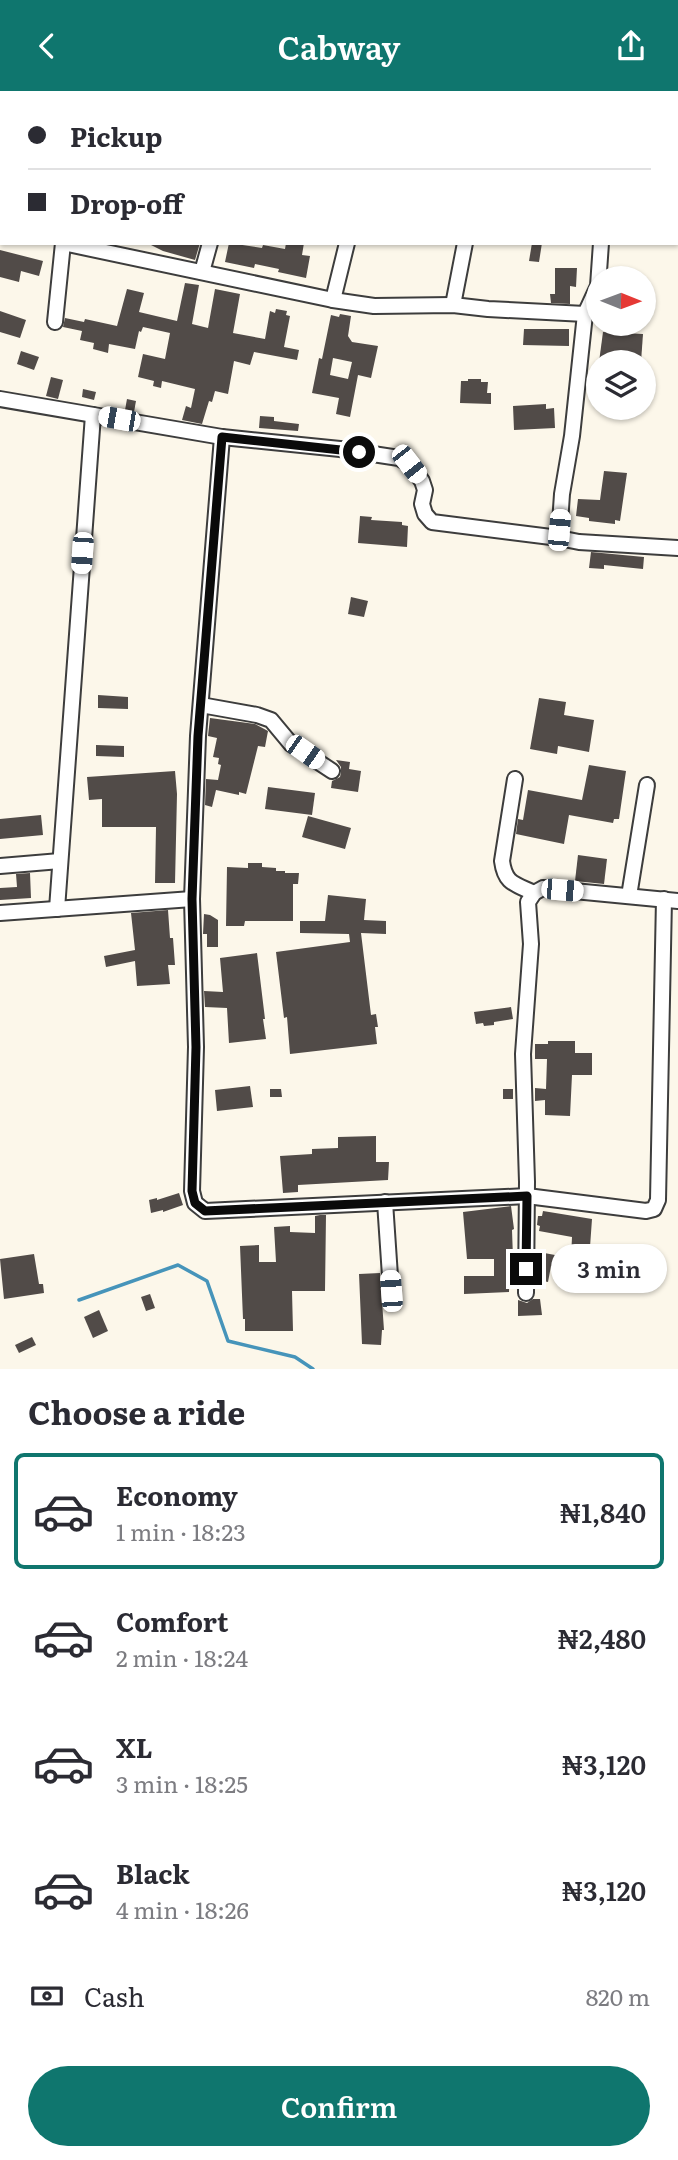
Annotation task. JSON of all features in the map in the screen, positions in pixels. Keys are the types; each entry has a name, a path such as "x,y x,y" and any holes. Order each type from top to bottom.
{"street":[{"path":"55,323 63,245"},
{"path":"73,245 333,300 374,306 453,305 584,314"},
{"path":"202,272 209,245"},
{"path":"333,300 347,245"},
{"path":"453,305 465,245"},
{"path":"559,538 584,314 598,286 601,245"},
{"path":"0,398 222,437 399,458 409,464 422,481 425,490 422,504 425,514 432,522 579,542 678,548"},
{"path":"57,909 93,415"},
{"path":"222,437 198,736 192,899 196,1047 192,1191 195,1203 205,1211 527,1196 646,1211 654,1209 658,1200 671,900 543,888 534,893 528,902 531,944 523,1054 527,1196 526,1293"},
{"path":"201,705 271,720 291,744 332,771"},
{"path":"515,779 502,861 508,881 534,893"},
{"path":"629,896 647,785"},
{"path":"0,866 60,861"},
{"path":"0,913 192,899"},
{"path":"384,1202 391,1291"}],"building":[{"path":"151,245 199,245 195,260"},
{"path":"229,245 262,248 263,245 285,249 286,245 304,245 302,255 310,256 306,278 255,264 254,268 225,262"},
{"path":"532,245 542,245 539,262 529,261"},
{"path":"0,250 43,261 39,276 21,271 19,282 0,277"},
{"path":"555,268 577,268 576,287 570,286 570,304 551,303 550,294 555,294"},
{"path":"185,283 199,285 192,324 208,328 215,289 240,294 233,333 265,339 270,311 287,311 286,315 290,316 284,347 299,350 297,360 254,352 250,365 234,361 228,394 215,391 202,424 182,420 186,406 191,408 195,389 162,381 161,388 153,386 154,381 138,377 143,354 165,359 170,333 143,327 141,332 139,331 135,349 109,344 108,353 93,349 94,343 80,340 82,331 63,327 65,318 117,326 127,289 144,293 139,312 177,321"},
{"path":"0,311 26,320 20,338 0,332"},
{"path":"340,314 351,316 348,336 352,342 378,346 371,378 358,375 350,417 336,414 339,398 312,393 331,315 339,317","holes":["333,358 352,362 348,379 330,375"]},
{"path":"524,329 569,329 569,346 523,345"},
{"path":"602,336 643,336 642,350 601,350"},
{"path":"21,351 39,357 34,370 17,364"},
{"path":"51,377 63,380 58,399 46,396"},
{"path":"468,379 488,382 487,393 491,393 491,404 460,403 461,381"},
{"path":"83,389 96,392 94,400 82,397"},
{"path":"127,399 136,401 134,412 125,410"},
{"path":"546,404 546,409 554,408 555,428 514,430 513,406"},
{"path":"260,416 299,424 298,431 259,428"},
{"path":"604,471 627,473 620,521 615,520 615,524 589,521 589,518 576,516 578,499 600,500"},
{"path":"360,516 372,517 371,520 402,522 402,525 408,526 407,547 358,543"},
{"path":"591,552 644,557 643,569 604,565 604,569 589,568"},
{"path":"351,597 368,601 364,617 348,614"},
{"path":"98,695 128,697 128,709 98,708"},
{"path":"539,698 566,702 564,715 594,720 589,752 558,746 557,754 530,749"},
{"path":"210,718 255,724 268,731 265,747 258,746 246,794 216,790 212,807 205,805 206,779 218,780 221,765 218,764 219,758 213,757 217,738 208,736"},
{"path":"96,745 124,746 124,757 96,756"},
{"path":"336,760 350,762 349,769 361,771 358,792 331,788 332,781 340,777 341,772"},
{"path":"589,765 626,771 619,819 614,819 613,823 569,815 564,844 516,834 518,819 523,820 528,790 582,800"},
{"path":"175,771 175,883 155,883 156,827 102,827 102,799 89,800 87,777"},
{"path":"268,787 315,793 312,815 265,809"},
{"path":"41,815 43,835 0,839 0,819"},
{"path":"308,816 351,828 345,849 302,837"},
{"path":"578,855 607,859 604,884 575,881"},
{"path":"248,863 262,863 262,867 276,868 276,871 285,873 299,873 298,884 293,884 293,921 245,921 244,926 226,926 227,867 248,868"},
{"path":"30,873 31,898 0,900 0,888 17,887 16,874"},
{"path":"328,895 366,899 364,920 386,921 386,934 361,933 371,1015 376,1014 378,1027 375,1027 377,1044 290,1054 276,952 350,942 349,934 300,933 300,921 325,921"},
{"path":"168,910 175,965 168,965 170,984 137,986 135,961 106,967 104,956 135,950 131,913"},
{"path":"204,914 218,920 218,947 207,947 207,934 203,934"},
{"path":"257,953 266,1039 229,1043 227,1008 205,1007 204,991 223,992 220,958"},
{"path":"511,1007 513,1019 494,1022 494,1025 476,1024 474,1012"},
{"path":"548,1041 575,1041 575,1053 592,1053 592,1075 572,1075 570,1116 545,1115 545,1100 535,1101 535,1088 546,1089 547,1059 535,1059 535,1044 548,1044"},
{"path":"250,1086 253,1107 217,1111 215,1090"},
{"path":"270,1089 281,1089 282,1097 270,1097"},
{"path":"503,1089 513,1089 513,1099 503,1099"},
{"path":"376,1136 376,1162 389,1162 388,1180 298,1185 298,1192 283,1193 280,1156 312,1154 312,1149 338,1148 338,1137"},
{"path":"179,1193 183,1205 151,1213 149,1200"},
{"path":"511,1206 514,1229 509,1292 464,1294 464,1276 494,1276 494,1259 467,1259 463,1212"},
{"path":"543,1211 592,1219 590,1247 624,1251 622,1275 551,1266 548,1282 538,1280 539,1252 571,1258 572,1237 539,1231 538,1216 542,1216"},
{"path":"326,1215 325,1291 292,1291 293,1331 245,1331 240,1246 259,1245 259,1262 276,1262 274,1227 290,1226 290,1232 315,1233 315,1216"},
{"path":"34,1254 39,1284 43,1284 44,1293 4,1299 0,1259"},
{"path":"380,1273 384,1330 381,1345 362,1344 359,1274"},
{"path":"150,1294 155,1308 146,1311 141,1297"},
{"path":"540,1299 542,1315 518,1316 518,1300 527,1303"},
{"path":"99,1310 108,1331 93,1338 84,1317"},
{"path":"32,1337 36,1345 19,1353 15,1345"}],"waterway":[{"path":"79,1300 178,1265 207,1281 228,1341 295,1357 313,1369"}],"route":[{"path":"359,452 222,437 198,736 192,899 196,1047 192,1191 195,1203 205,1211 527,1196 526,1269"}]}
